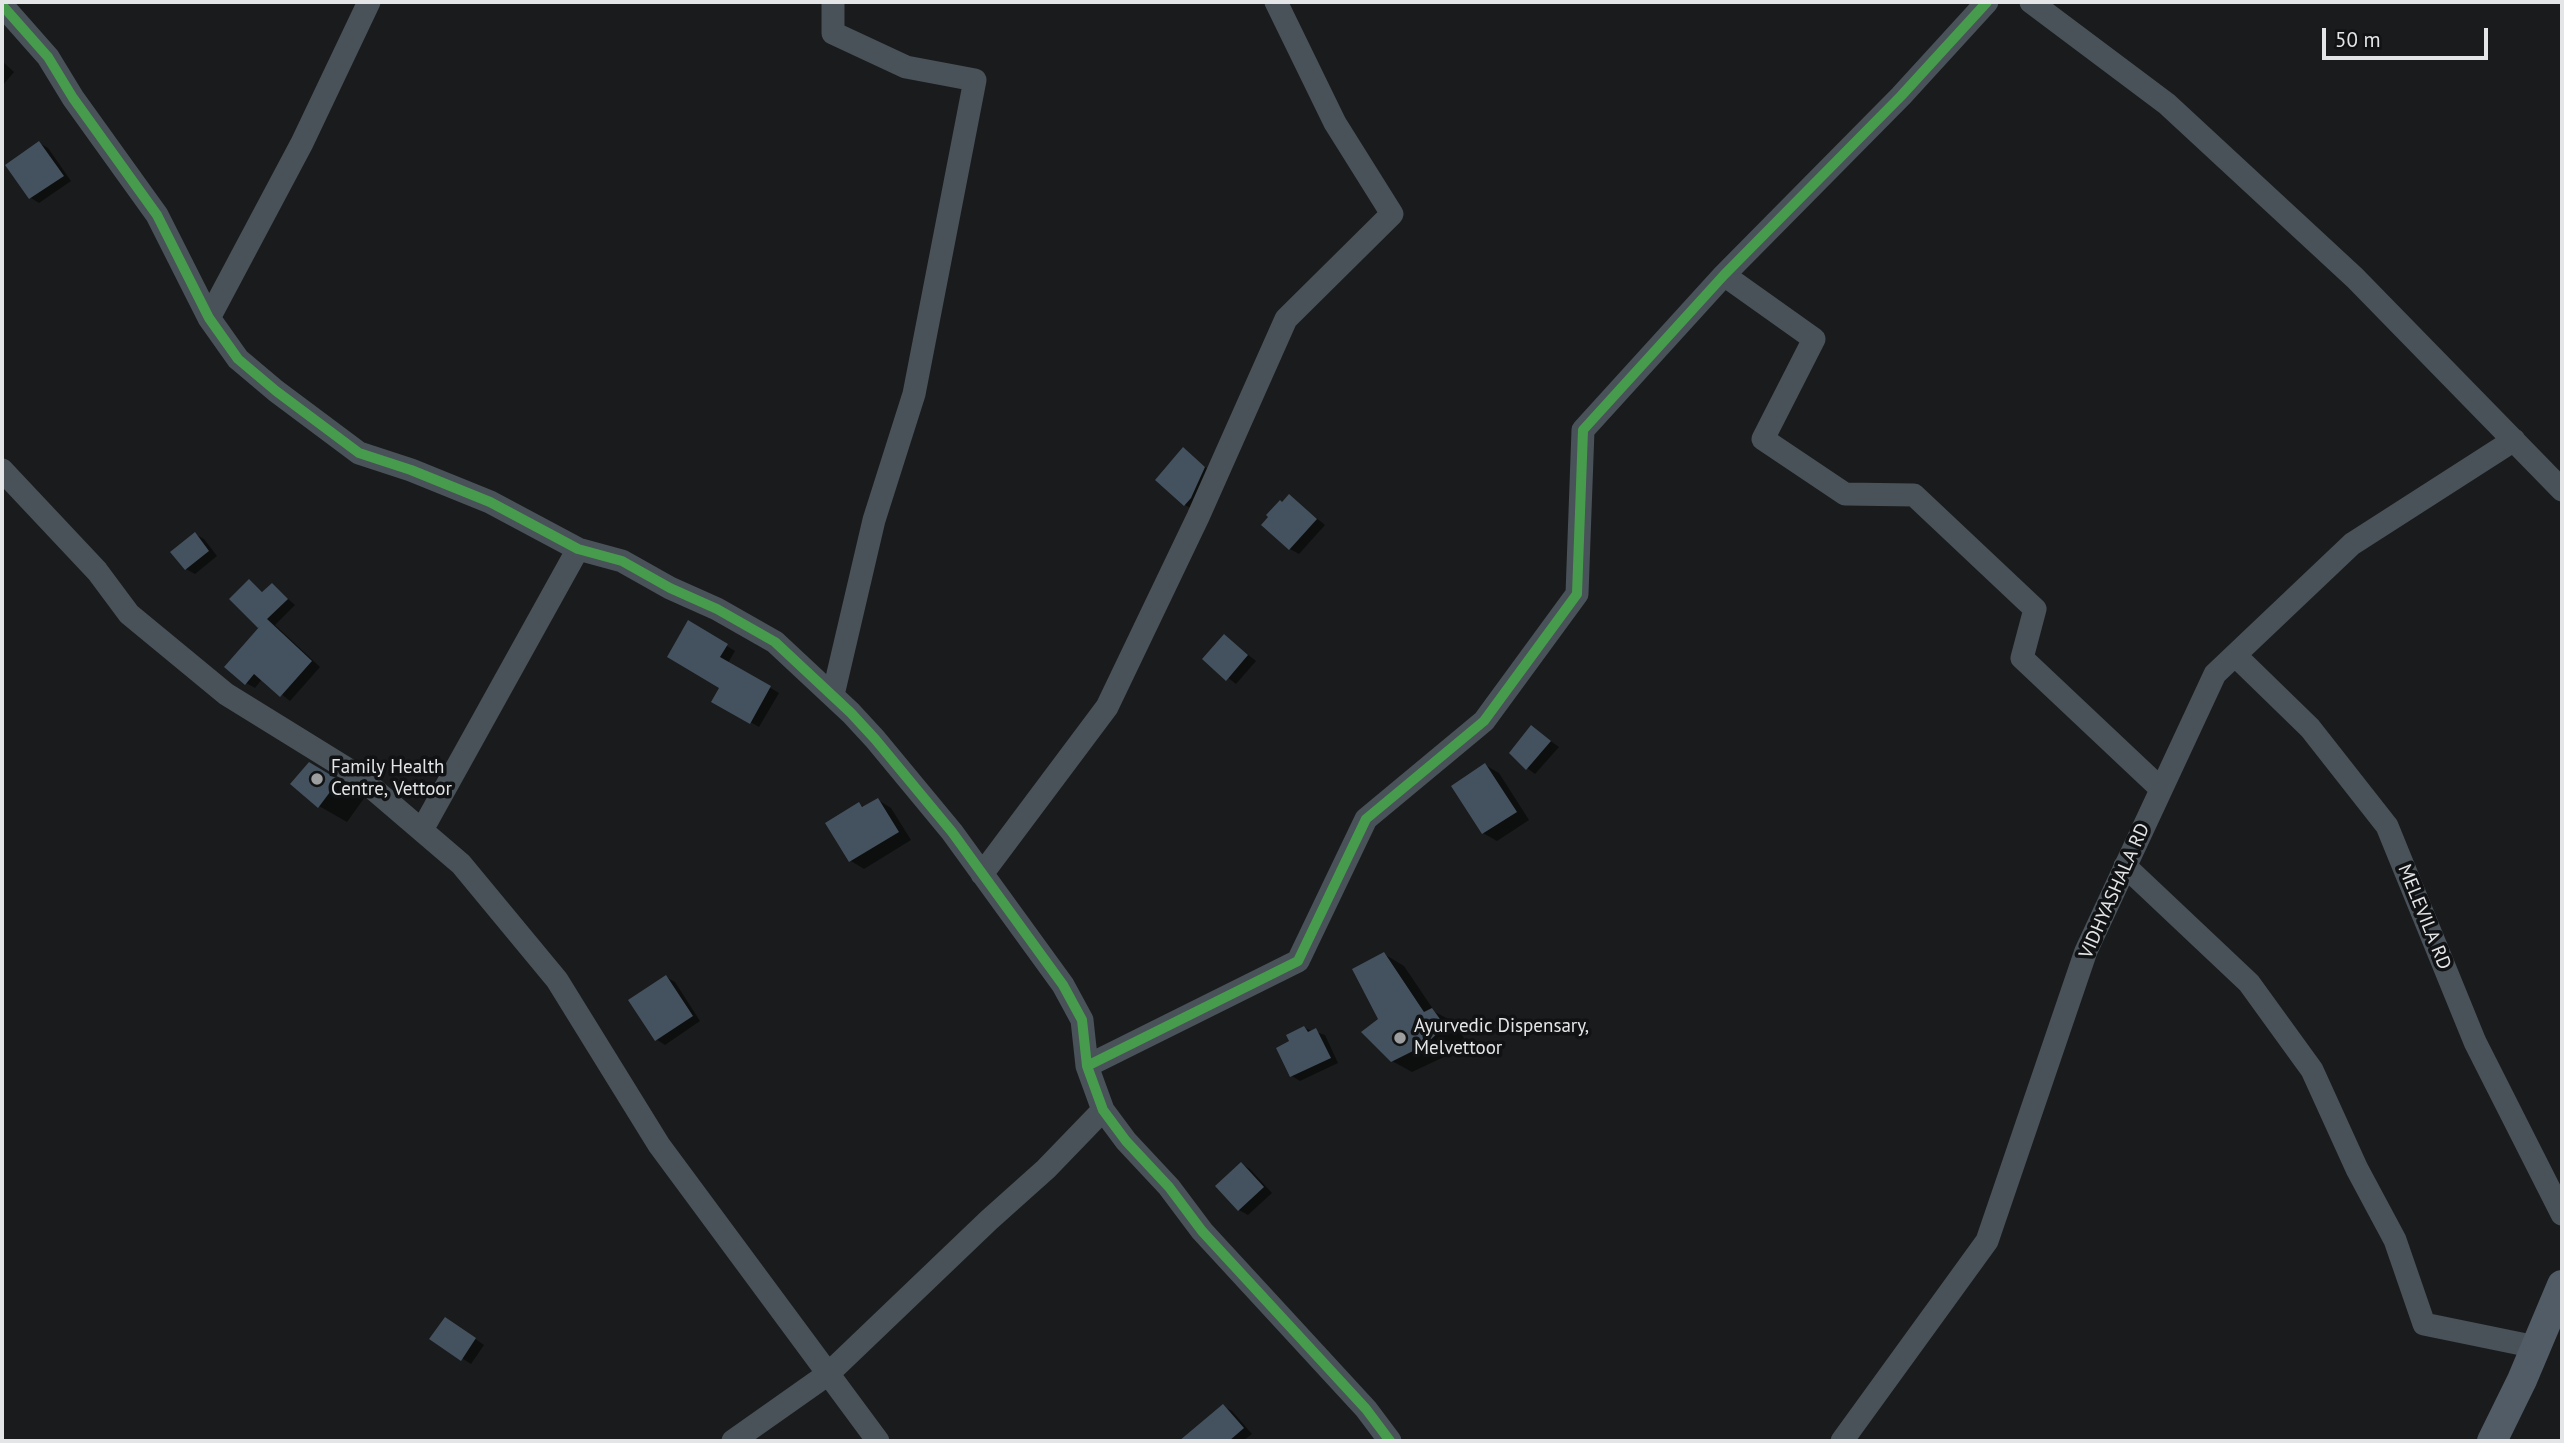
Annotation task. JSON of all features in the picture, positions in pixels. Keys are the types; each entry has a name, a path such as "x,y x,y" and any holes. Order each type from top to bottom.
{"main road":[{"path":"2492,1441 2562,1285"}],"street":[{"path":"209,318 302,143 369,2"},
{"path":"833,2 833,33 906,67 975,80 914,394 874,520 833,695"},
{"path":"982,874 1107,708 1198,517 1286,319 1392,214 1335,123 1276,2"},
{"path":"1087,1066 1298,961 1366,819 1484,721 1577,594 1583,430 1724,275 1901,96 1987,2"},
{"path":"2031,2 2168,104 2355,278 2562,489"},
{"path":"2,5 48,57 73,98 151,206 209,318 237,359 359,453 411,470 490,502 578,550 622,561 775,642 875,738 982,874 1069,997 1082,1020 1087,1066 1103,1110 1126,1142 1169,1187 1202,1231 1366,1409 1390,1441"},
{"path":"1724,275 1814,339 1763,439 1844,494 1914,495 2035,608 2022,658 2161,789"},
{"name":"VIDHYASHALA RD","path":"1842,1441 1987,1241 2086,951 2215,674 2352,544 2514,440"},
{"path":"2,470 97,571 129,614 226,694 358,775 461,864 557,979 659,1145 878,1441"},
{"path":"422,830 578,550"},
{"name":"MELEVILA RD","path":"2235,655 2311,728 2387,826 2475,1042 2562,1214"},
{"path":"2125,866 2249,983 2312,1070 2357,1170 2395,1240 2424,1324 2536,1348"},
{"path":"733,1441 828,1374 1046,1169 1103,1110"}],"building":[{"path":"39,141 64,176 29,199 5,165"},
{"path":"1183,447 1205,467 1191,498 1184,506 1155,480"},
{"path":"1289,494 1317,519 1289,550 1261,525 1268,517 1266,515"},
{"path":"195,532 209,551 185,570 170,552"},
{"path":"249,579 262,592 272,583 288,599 267,619 312,661 280,697 254,674 245,685 224,667 260,626 258,628 229,599"},
{"path":"688,620 728,644 720,657 771,686 750,724 711,702 719,688 667,657"},
{"path":"1224,634 1248,655 1226,681 1202,659"},
{"path":"1531,725 1551,741 1526,770 1509,753"},
{"name":"Family Health Centre, Vettoor","path":"309,762 339,780 318,808 290,784"},
{"path":"1485,763 1517,812 1482,834 1451,786"},
{"path":"878,798 899,832 849,862 825,823 859,802 862,807"},
{"path":"1384,952 1424,1012 1432,1008 1445,1026 1425,1045 1391,1062 1361,1032 1378,1019 1352,969"},
{"path":"666,975 693,1016 655,1041 628,1000"},
{"path":"1304,1026 1308,1032 1316,1028 1331,1058 1290,1077 1276,1048 1289,1041 1286,1035"},
{"path":"1241,1162 1264,1187 1238,1211 1215,1186"},
{"path":"445,1317 476,1338 461,1361 429,1339"},
{"path":"1223,1404 1244,1428 1229,1441 1179,1441"}],"cycle path":[{"path":"1087,1066 1298,961 1366,819 1484,721 1577,594 1583,430 1724,275 1901,96 1987,2"},
{"path":"2,5 48,57 73,98 157,215 209,318 238,359 276,391 359,453 411,470 490,502 578,549 622,561 670,588 717,609 775,642 851,713 952,832 1063,985 1082,1020 1087,1066 1103,1110 1126,1141 1169,1187 1202,1231 1366,1409 1390,1441"}],"place":[{"name":"Family Health Centre, Vettoor","path":"317,779"},
{"name":"Ayurvedic Dispensary, Melvettoor","path":"1400,1038"}]}
